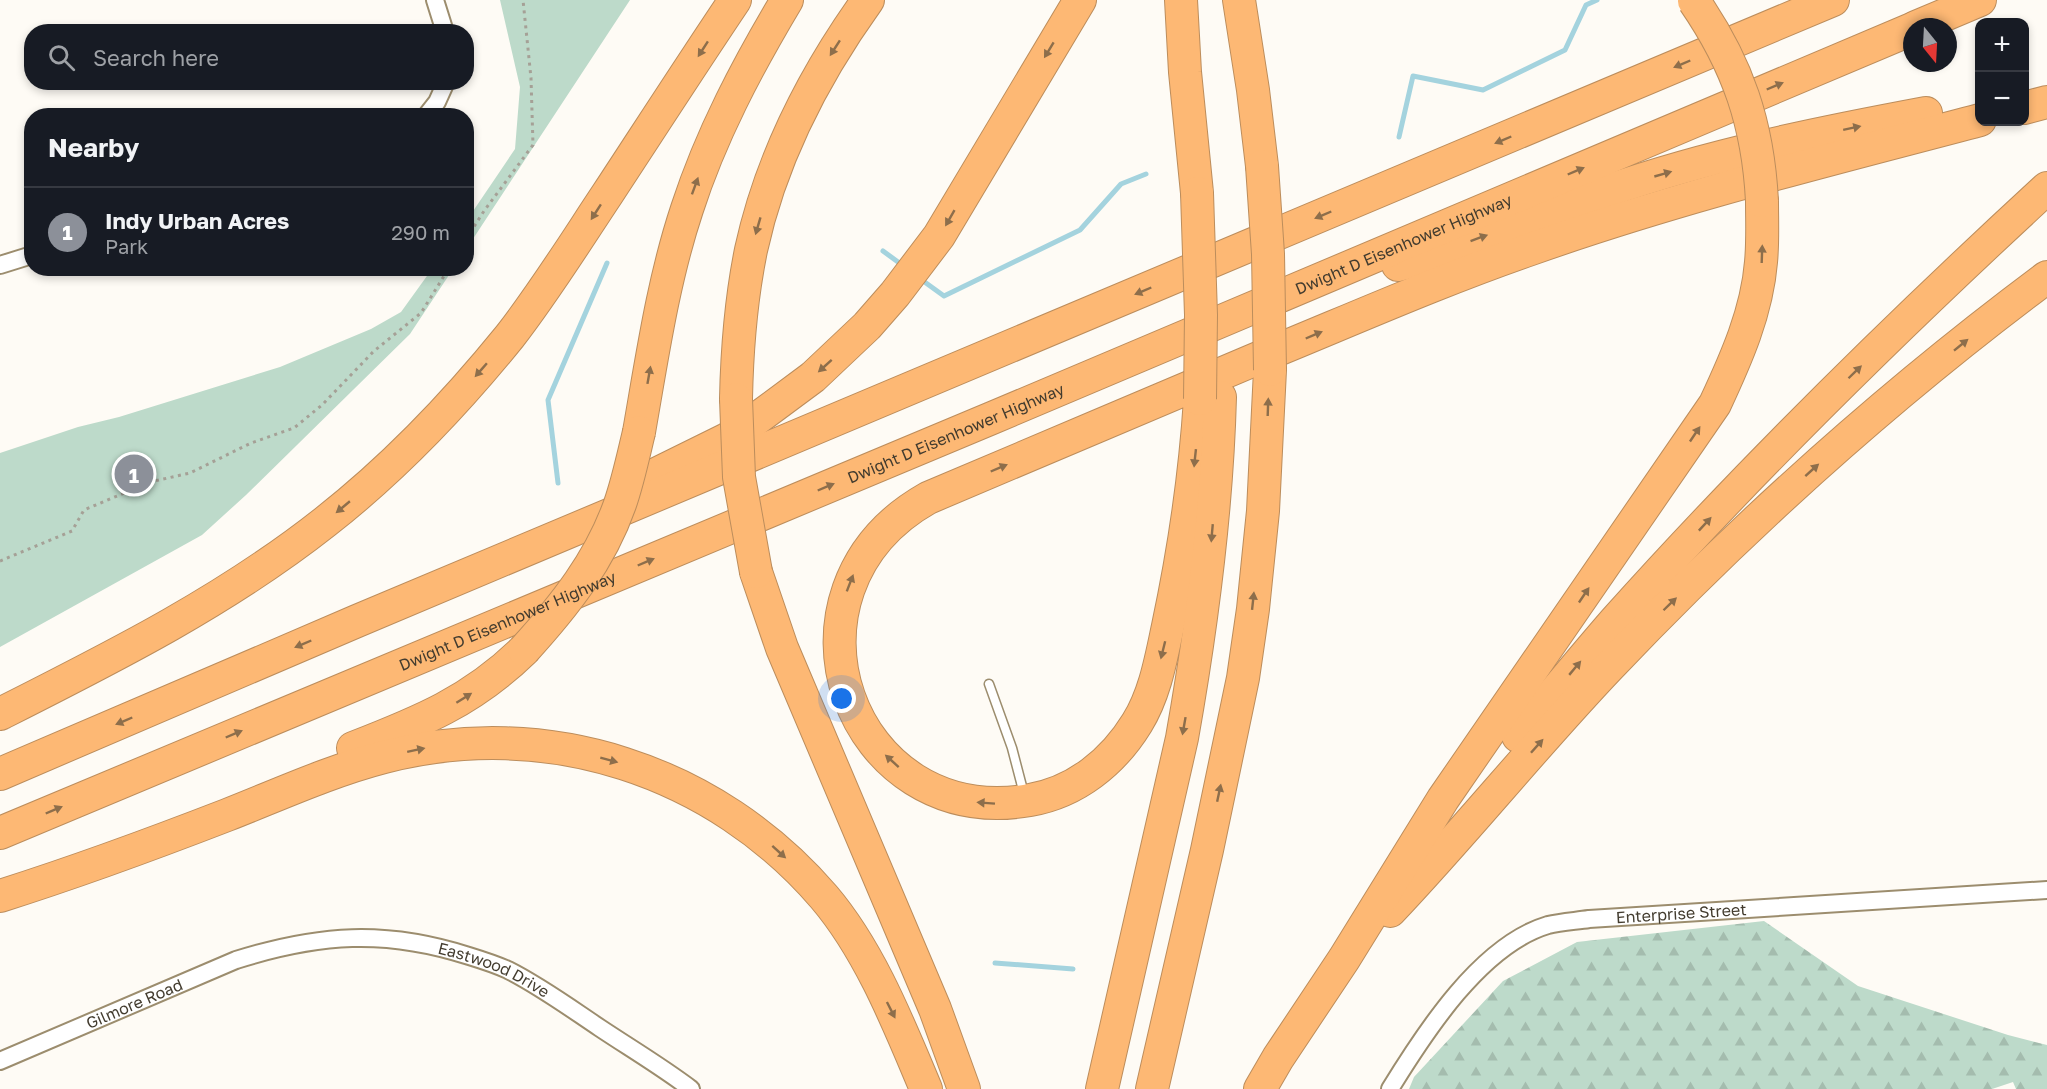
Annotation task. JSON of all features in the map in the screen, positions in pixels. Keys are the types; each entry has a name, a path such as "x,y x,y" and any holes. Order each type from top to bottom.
{"highway":[{"path":"0,714 155,634 250,577 326,522 376,479 426,430 483,368 531,308 735,0"},
{"path":"0,895 61,865 434,715 490,681 524,650 576,588 601,547 620,504 639,432 668,283 686,210 714,136 735,92 788,0"},
{"path":"868,0 818,75 793,126 776,166 751,250 737,357 739,477 756,572 782,648 935,1009 964,1089"},
{"path":"357,621 479,556 727,439 813,377 867,326 939,236 1080,0"},
{"path":"1102,1089 1182,738 1206,595 1211,539 1210,395 1219,280 1185,72 1181,0"},
{"path":"1189,0 1205,96 1205,190"},
{"path":"1152,1089 1207,850 1243,678 1263,511 1270,370 1268,254 1262,166 1239,0"},
{"path":"1764,29 1817,0"},
{"path":"0,774 357,621 1833,0"},
{"path":"1937,18 1980,0"},
{"path":"1260,1089 1443,799 1715,404 1746,331 1761,263 1762,201 1758,153 1743,92 1722,45 1694,1"},
{"name":"Dwight D Eisenhower Highway","path":"0,832 1903,33"},
{"path":"2029,93 2047,90"},
{"path":"2029,107 2047,102"},
{"path":"1290,292 1424,258 1608,190 1690,166 1820,134 1975,104"},
{"path":"1210,395 1191,494 1180,571 1163,650 1147,705 1129,736 1096,770 1071,786 1025,801 982,803 941,792 913,778 895,764 877,747 860,721 841,668 838,636 840,618 850,583 869,549 882,532 907,510 928,498 1327,329 1440,282 1530,249 1610,222 1728,187 1848,153 1975,121"},
{"path":"1404,864 1456,810 1614,622 1748,479 1838,388 2047,188"},
{"path":"1344,959 1430,870 1495,792 1606,670 1733,542 1851,435 2047,277"},
{"path":"0,895 67,875 328,776 384,758 431,747 472,743 546,746 606,759 659,775 708,800 757,833 782,854 825,898 860,951 900,1027 926,1089"}],"street":[{"path":"435,0 442,24"},
{"path":"431,108 442,90"},
{"path":"0,266 24,258"},
{"name":"Enterprise Street","path":"1390,1089 1446,1008 1487,961 1512,942 1548,926 1589,920 2047,890"},
{"name":"Eastwood Drive","path":"267,950 308,941 371,938 420,943 493,964 530,981 691,1089"},
{"name":"Gilmore Road","path":"0,1061 221,966 267,950"}],"lane":[{"path":"989,684 1012,748 1025,801"}],"path":[{"path":"474,227 533,145 531,78 523,0"},
{"path":"0,561 72,531 84,510 150,482 190,473 251,443 294,428 322,405 374,351 421,313 443,276"}],"green space":[{"path":"500,0 630,0 474,237 474,210 515,149 520,87"},
{"path":"427,276 448,276 410,334 246,495 202,535 0,647 0,453 78,427 119,417 280,367 371,329 401,312"},
{"path":"1764,921 1858,986 2008,1035 2047,1045 2047,1089 2016,1089 2013,1082 1992,1089 1409,1089 1414,1077 1503,981 1577,942"}],"waterway":[{"path":"1399,137 1413,76 1483,90 1565,50 1586,5 1597,0"},
{"path":"926,283 944,296 1080,230 1121,184 1146,174"},
{"path":"883,251 898,262"},
{"path":"558,483 548,400 607,263"},
{"path":"995,963 1073,969"}],"place":[{"name":"Indy Urban Acres","path":"134,474"}]}
